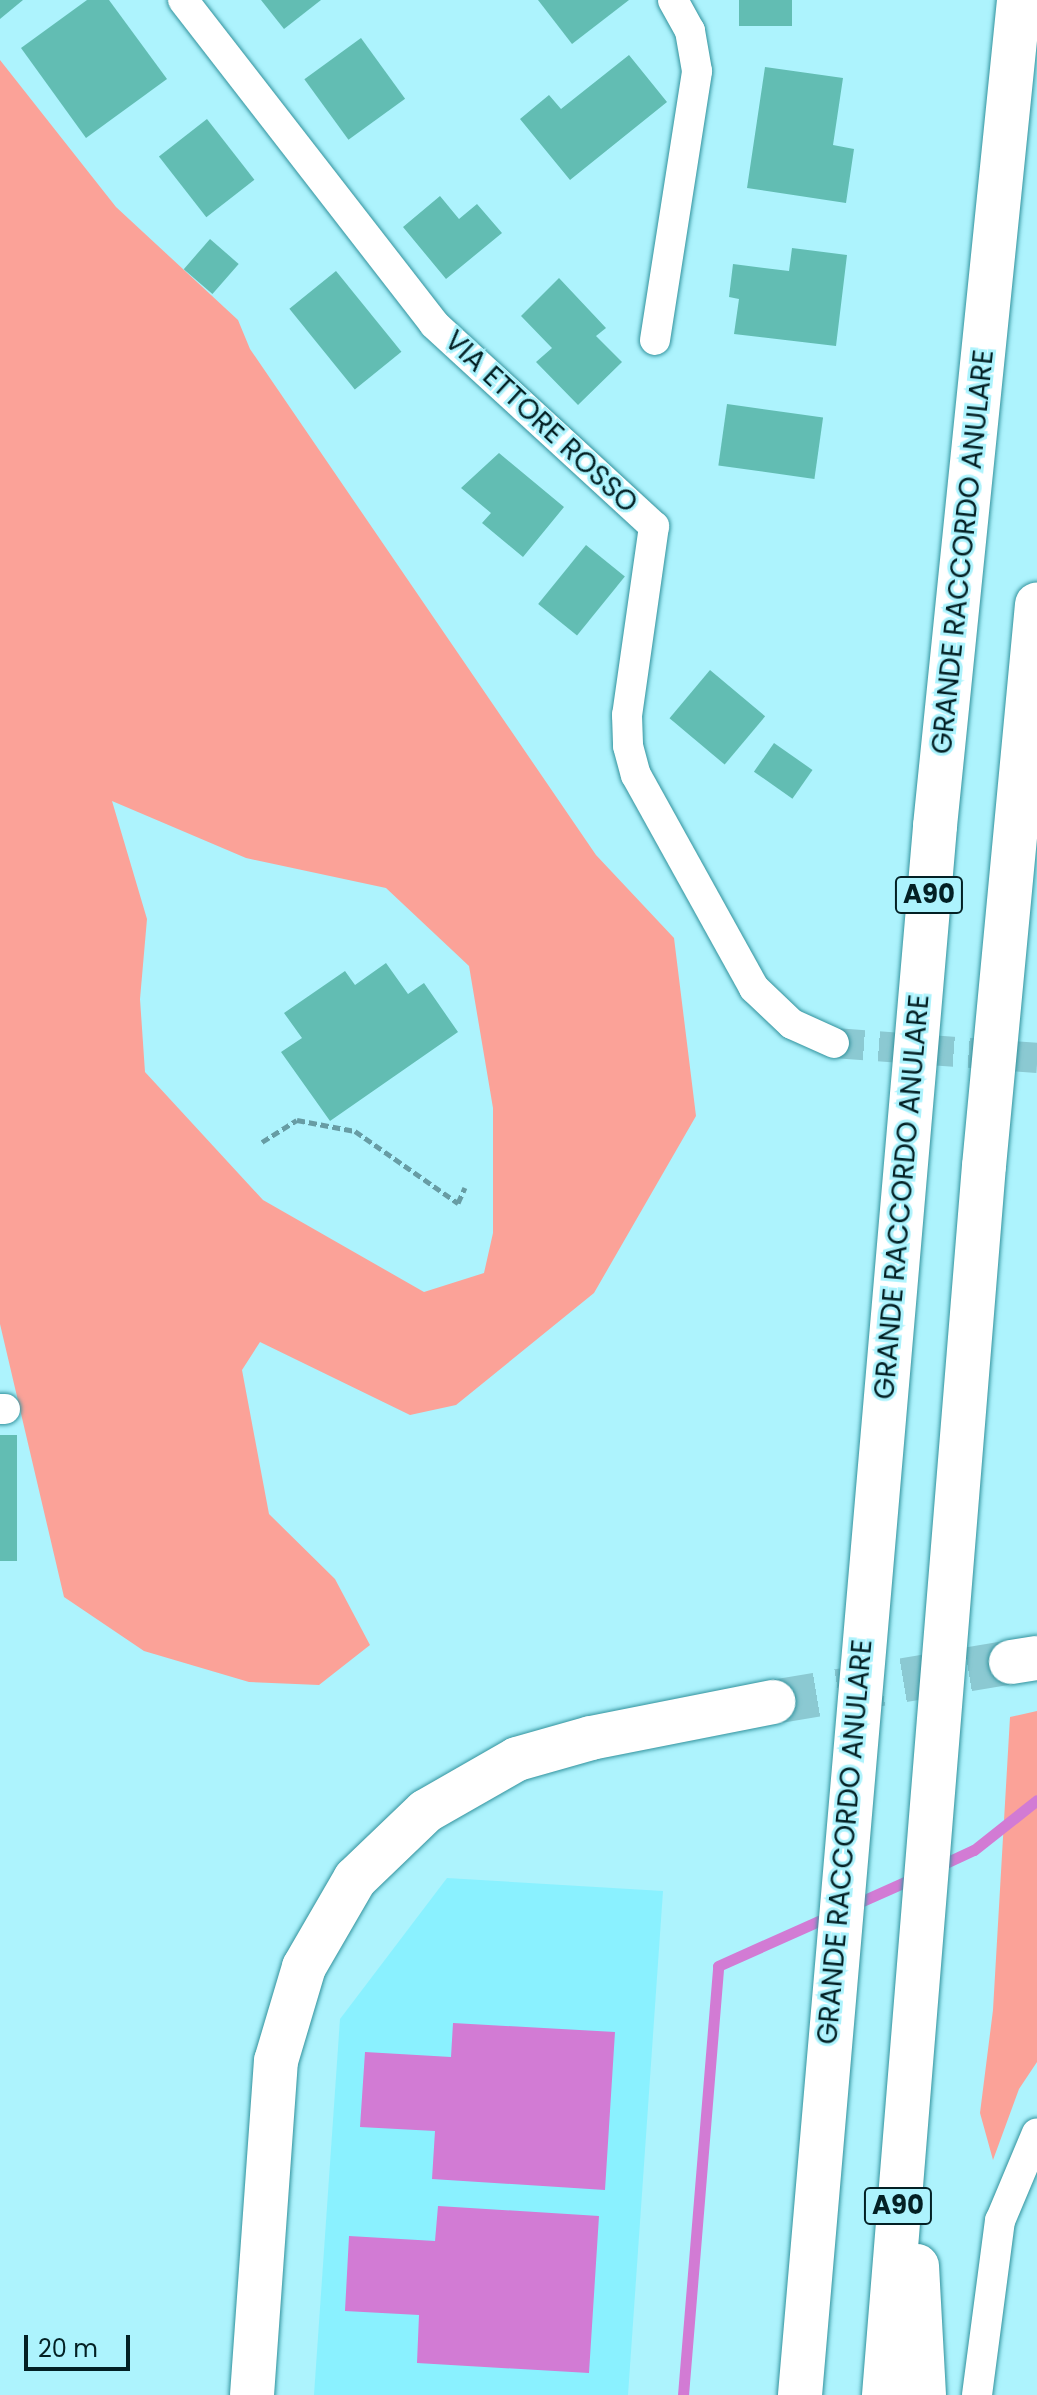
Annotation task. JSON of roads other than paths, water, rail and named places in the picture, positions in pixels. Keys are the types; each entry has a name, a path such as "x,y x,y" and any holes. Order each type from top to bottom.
{"main road":[{"name":"GRANDE RACCORDO ANULARE","path":"800,2395 938,795 1019,0"},
{"name":"A90","path":"884,2395 930,1797 1037,604"},
{"path":"252,2395 276,2061 304,1967 355,1879 426,1811 517,1759 591,1738 773,1702"},
{"path":"906,2098 924,2395"}],"street":[{"name":"VIA ETTORE ROSSO","path":"183,0 434,324 654,526 627,715 628,746 636,775 754,988 792,1024 834,1043"},
{"path":"655,340 697,71 690,31 673,0"},
{"path":"977,2395 1000,2221 1037,2133"}],"waterway":[{"path":"939,1866 974,1850 1037,1800"},
{"path":"851,1906 916,1877"},
{"path":"683,2395 718,1966 832,1915"}],"tunnel":[{"path":"834,1043 1037,1058"},
{"path":"773,1702 1011,1662"}]}
